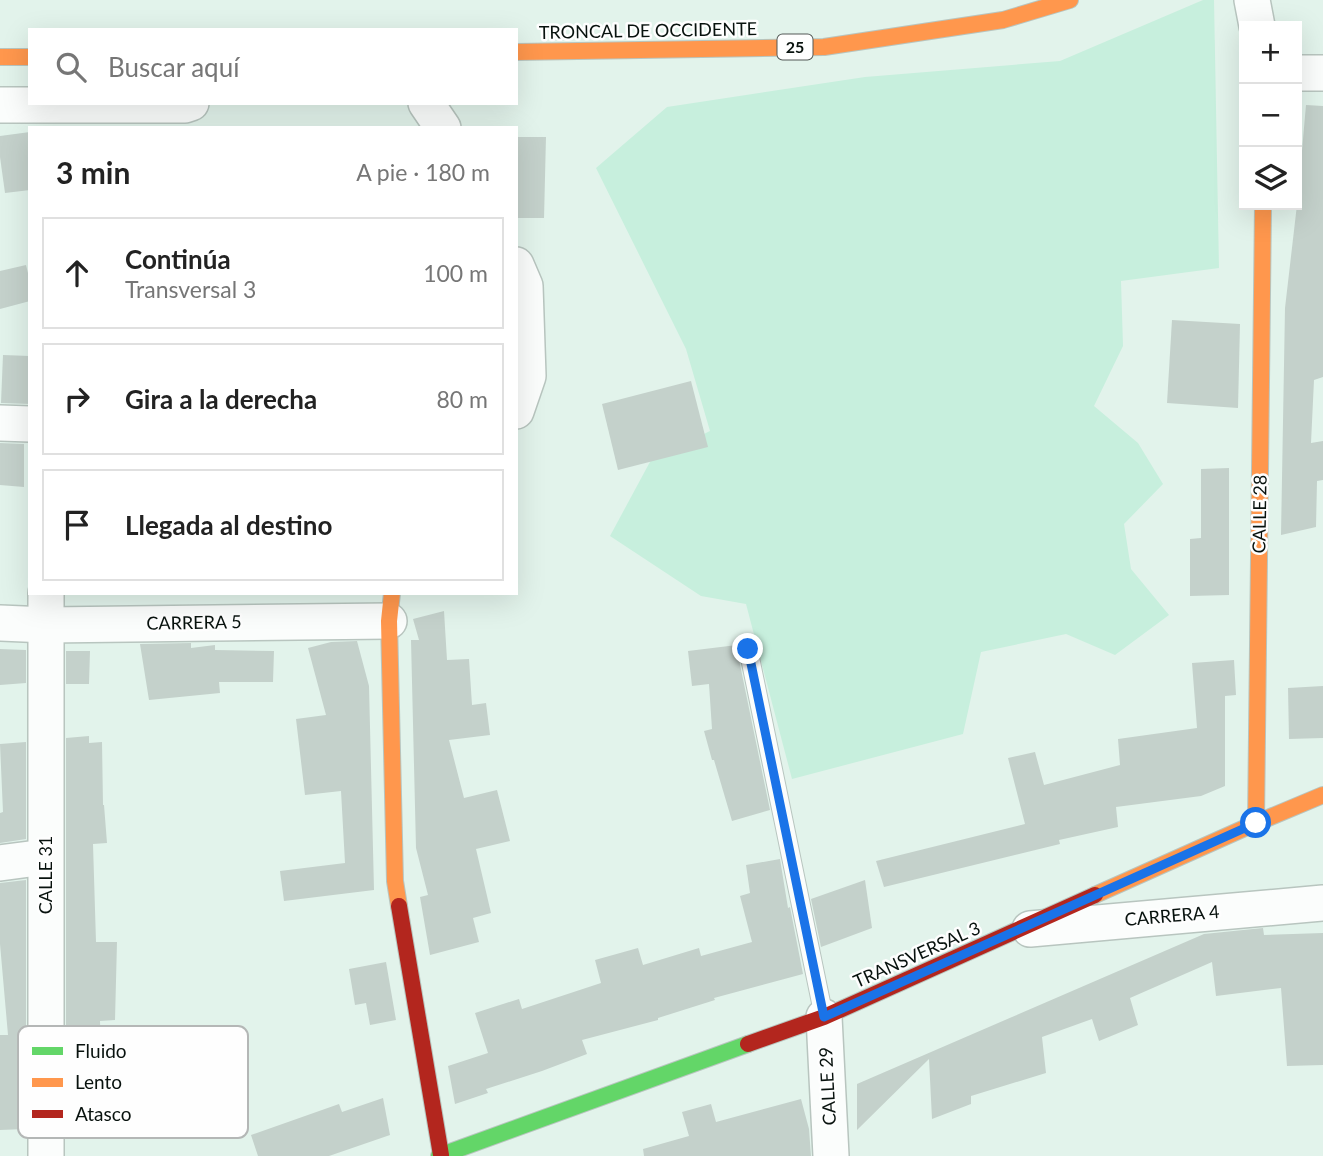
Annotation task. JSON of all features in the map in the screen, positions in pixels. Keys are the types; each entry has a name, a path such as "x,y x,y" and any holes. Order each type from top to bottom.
{"main road":[{"name":"TRONCAL DE OCCIDENTE","path":"518,52 824,47 1003,20 1070,0"},
{"path":"0,57 28,57"},
{"name":"CALLE 28","path":"1256,823 1263,210"},
{"path":"391,607 394,881 440,1156"},
{"name":"TRANSVERSAL 3","path":"440,1156 824,1017 1323,795"}],"street":[{"path":"1252,0 1256,21"},
{"path":"1302,73 1323,74"},
{"path":"0,105 28,104"},
{"path":"41,105 41,126"},
{"path":"113,105 187,105"},
{"path":"427,105 442,126"},
{"path":"518,270 525,286 528,376 518,405"},
{"path":"0,423 28,424"},
{"name":"CARRERA 5","path":"0,623 47,609 391,607"},
{"name":"CALLE 31","path":"46,1026 47,609"},
{"path":"0,863 45,857"},
{"name":"CARRERA 4","path":"1022,929 1323,903"},
{"name":"CALLE 29","path":"824,1017 831,1156"},
{"name":"CALLE 31","path":"46,1138 46,1156"}],"lane":[{"path":"748,649 824,1017"}],"green space":[{"path":"1203,0 1214,0 1219,268 1121,281 1123,346 1094,406 1138,443 1163,484 1124,524 1131,569 1169,615 1115,655 1066,634 981,652 963,734 792,779 746,604 701,596 610,536 651,460 710,431 686,349 596,168 667,107 865,77 1060,61"}],"building":[{"path":"1306,105 1323,106 1323,377 1314,380 1311,443 1323,441 1323,480 1317,481 1316,527 1281,535 1285,308 1296,210 1302,210 1302,150"},
{"path":"28,132 28,190 5,193 0,136"},
{"path":"518,137 546,137 544,218 518,218"},
{"path":"26,265 28,302 0,309 0,271"},
{"path":"1172,320 1240,324 1238,408 1167,403"},
{"path":"3,355 28,356 28,404 1,403"},
{"path":"691,381 708,447 618,470 602,404"},
{"path":"0,443 24,444 24,487 0,485"},
{"path":"1229,468 1229,595 1190,596 1190,539 1201,538 1201,469"},
{"path":"444,611 447,660 469,659 472,705 486,703 490,735 449,740 464,798 497,790 510,841 476,849 491,913 473,918 479,942 430,955 420,897 428,895 416,848 411,640 419,640 413,619"},
{"path":"357,641 369,686 374,890 284,901 280,871 345,863 341,791 305,795 296,719 326,715 308,648 331,642"},
{"path":"191,643 191,648 215,645 215,650 274,651 273,682 219,682 220,693 149,700 140,644"},
{"path":"737,645 770,810 732,821 704,731 712,729 709,684 692,686 688,651"},
{"path":"0,649 26,650 26,683 0,685"},
{"path":"66,651 90,651 89,684 66,684"},
{"path":"1234,660 1236,695 1225,696 1225,786 1201,796 1116,807 1118,827 884,887 876,861 1025,824 1008,758 1035,752 1044,785 1120,765 1118,739 1197,728 1192,663"},
{"path":"1323,686 1323,738 1289,739 1288,688"},
{"path":"89,736 89,743 102,742 103,805 107,843 93,844 96,942 117,942 115,1020 100,1021 100,1026 66,1026 66,738"},
{"path":"26,742 26,839 0,843 0,813 3,812 0,744"},
{"path":"780,859 803,974 714,998 715,1000 658,1020 582,1040 587,1054 486,1089 488,1093 455,1104 448,1066 488,1053 475,1013 519,999 522,1009 601,983 595,960 638,948 643,965 699,948 701,956 752,942 740,896 750,893 746,865"},
{"path":"26,880 26,1026 18,1026 18,1129 0,1130 0,1035 8,1035 0,944 0,883"},
{"path":"865,880 872,928 821,947 811,899"},
{"path":"1263,928 1264,935 1323,933 1323,1065 1287,1066 1281,988 1216,996 1212,962 1130,998 1138,1025 1099,1041 1092,1019 1042,1037 1046,1073 971,1096 971,1104 932,1119 929,1059 857,1130 857,1084 1204,934"},
{"path":"386,962 396,1020 370,1025 366,1003 355,1005 349,969"},
{"path":"383,1098 390,1135 329,1156 258,1156 251,1135 339,1104 342,1112"},
{"path":"801,1099 809,1129 811,1156 644,1156 643,1149 689,1136 682,1112 711,1104 716,1122"}],"traffic: fast":[{"path":"439,1156 748,1044"}],"traffic: slow":[{"path":"518,52 824,47 1003,20 1070,0"},
{"path":"0,57 28,57"},
{"path":"1256,823 1263,210"},
{"path":"392,595 389,621 395,881 399,906"},
{"path":"1095,895 1323,795"}],"traffic: jam":[{"path":"748,1044 824,1017 1095,895"},
{"path":"399,906 441,1155"}],"route":[{"path":"748,649 824,1017 1256,823"}]}
